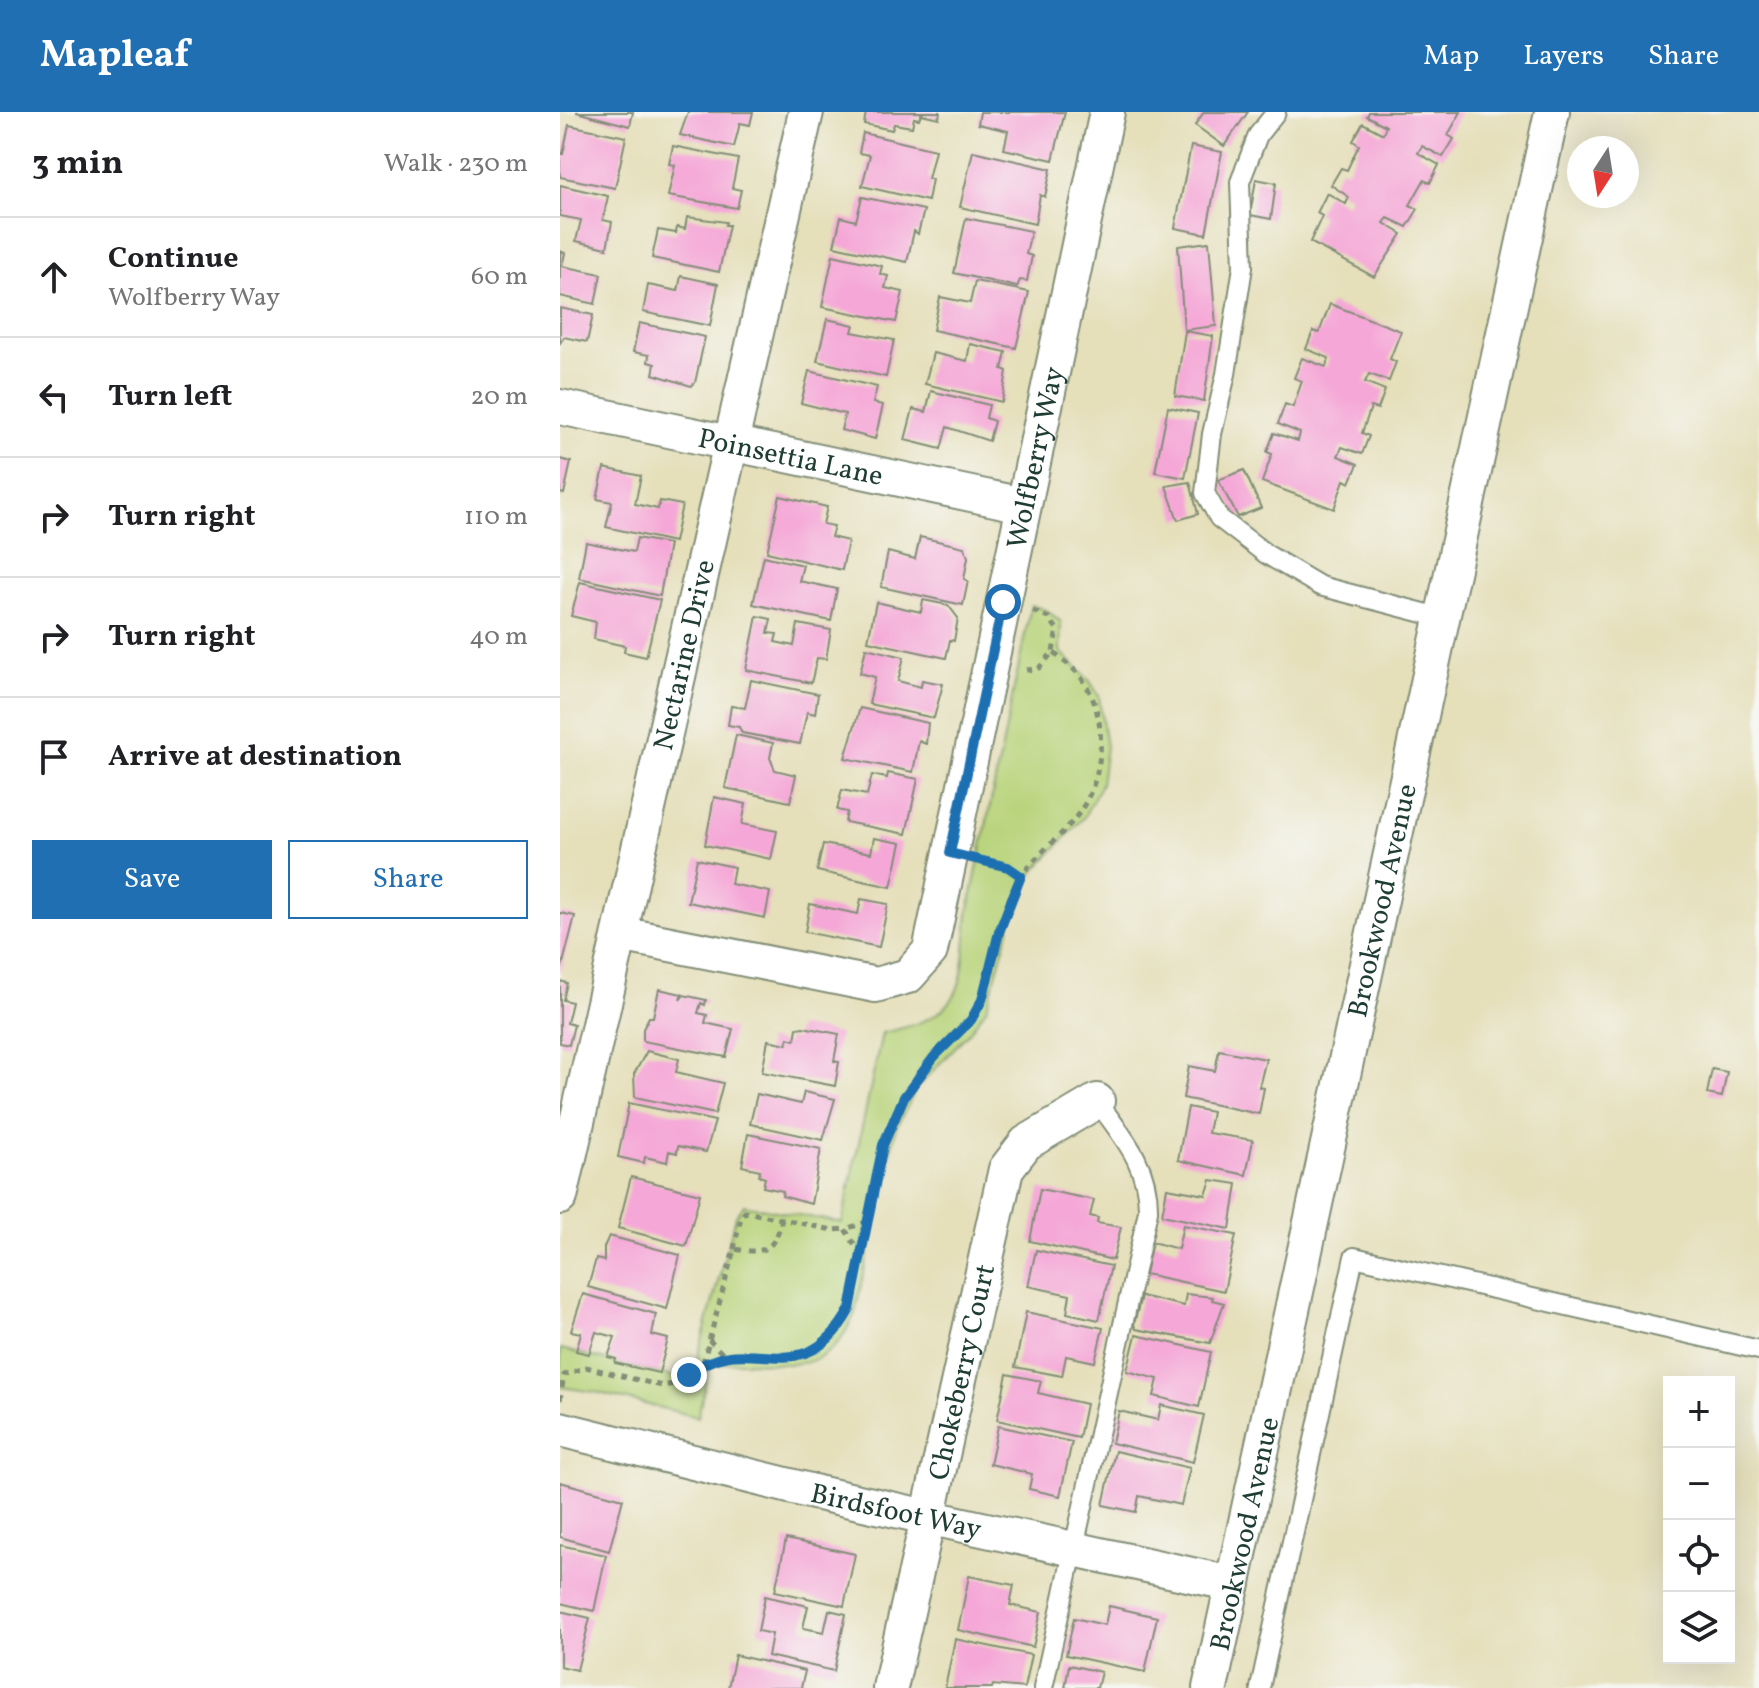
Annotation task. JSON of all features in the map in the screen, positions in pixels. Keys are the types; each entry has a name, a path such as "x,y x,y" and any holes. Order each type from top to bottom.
{"street":[{"name":"Nectarine Drive","path":"560,1197 806,112"},
{"name":"Wolfberry Way","path":"620,934 876,985 908,976 930,951 1107,112"},
{"name":"Brookwood Avenue","path":"1210,1688 1552,112"},
{"name":"Poinsettia Lane","path":"560,407 1023,505"},
{"name":"Chokeberry Court","path":"890,1688 1006,1169 1026,1143 1097,1101"},
{"name":"Birdsfoot Way","path":"560,1429 928,1517 1233,1584"}],"lane":[{"path":"1276,112 1258,135 1240,182 1243,267 1226,374 1212,434 1205,493 1219,518 1266,554 1320,586 1443,618"},
{"path":"1043,1688 1148,1211 1148,1187 1139,1159 1097,1101"},
{"path":"1260,1688 1354,1257 1759,1350"}],"path":[{"path":"990,663 1028,671 1047,662 1055,654 1057,629 1049,618 1003,602"},
{"path":"560,1401 562,1374 586,1367 662,1386 674,1384 703,1363 723,1354 796,1358 828,1341 850,1309 892,1122 920,1074 971,1020 982,1000 1003,921 1021,876 1079,814 1096,782 1100,755 1093,698 1079,674 1055,654"},
{"path":"950,853 1008,867 1021,876"},
{"path":"703,1363 741,1217 745,1212 832,1230 868,1222"},
{"path":"734,1249 760,1252 770,1247 782,1219"},
{"path":"845,1229 861,1256"},
{"path":"708,1339 723,1354"}],"green space":[{"path":"1031,605 1048,611 1061,622 1060,651 1090,681 1099,696 1106,747 1101,784 1084,817 1030,876 1019,894 987,1007 970,1031 917,1088 896,1128 855,1313 841,1338 826,1354 809,1362 731,1363 709,1367 698,1417 595,1392 560,1387 561,1349 674,1377 696,1363 736,1216 744,1205 842,1223 882,1033 931,1017 955,995 960,980 968,914"}],"building":[{"path":"576,112 633,112 630,126"},
{"path":"688,112 753,112 750,125 740,123 734,147 680,135"},
{"path":"866,112 940,112 939,118 921,114 919,119 914,118 912,127 894,124 892,130 864,124"},
{"path":"980,112 1065,112 1053,160 1004,149 1008,131 978,124"},
{"path":"1204,112 1248,112 1224,146 1195,125"},
{"path":"1369,112 1461,112 1448,135 1454,139 1443,157 1422,146 1418,153 1439,165 1430,183 1424,180 1410,205 1418,209 1407,227 1388,218 1384,223 1402,234 1374,277 1310,242 1322,216 1317,213 1327,193 1346,204 1349,197 1331,185 1341,168 1347,170 1359,145 1353,141 1363,123 1383,134 1386,126 1367,116"},
{"path":"569,125 626,137 615,188 560,177 560,153 563,154"},
{"path":"863,133 935,150 928,179 932,179 928,201 862,186 870,155 859,153"},
{"path":"673,146 738,159 732,188 741,190 737,208 668,196 675,165 669,164"},
{"path":"1191,146 1222,152 1206,234 1175,228"},
{"path":"973,151 1051,169 1045,197 1040,195 1035,224 960,207"},
{"path":"1256,179 1276,183 1271,219 1250,215"},
{"path":"560,185 608,196 603,220 612,222 607,248 576,241 581,220 560,216"},
{"path":"862,197 924,210 918,234 914,231 907,262 834,246 841,217 856,221"},
{"path":"687,217 729,225 719,272 652,258 658,230 676,233 677,227 685,229"},
{"path":"966,218 1031,231 1026,254 1032,256 1027,281 1020,280 1017,287 954,273"},
{"path":"1209,242 1216,326 1184,330 1178,246"},
{"path":"560,251 565,253 562,266 601,274 595,304 560,296"},
{"path":"833,255 882,266 880,274 888,276 885,288 903,292 896,322 822,307"},
{"path":"681,276 718,284 710,326 643,312 648,285 678,291"},
{"path":"975,281 1029,292 1016,348 933,330 940,297 970,303"},
{"path":"1330,304 1401,331 1390,359 1396,362 1389,381 1369,374 1365,382 1385,390 1378,409 1371,407 1362,433 1369,436 1362,454 1342,447 1338,456 1358,464 1350,483 1344,480 1334,509 1262,482 1272,454 1267,452 1274,433 1298,441 1300,433 1278,424 1285,404 1293,407 1302,381 1294,378 1302,358 1326,367 1329,358 1306,349 1313,331 1319,333"},
{"path":"560,308 593,315 587,342 564,337 560,343"},
{"path":"827,319 854,325 852,332 894,340 886,377 817,361"},
{"path":"639,323 705,337 695,383 691,386 653,374 655,364 648,362 649,355 633,352"},
{"path":"1185,331 1213,336 1204,401 1175,396"},
{"path":"970,344 1006,352 1002,369 1007,371 1002,402 925,384 933,353 967,361"},
{"path":"809,371 877,387 873,403 883,405 875,439 841,430 845,414 801,403"},
{"path":"931,391 989,405 986,418 994,421 989,441 947,427 941,449 905,440 913,409 926,412"},
{"path":"1168,407 1198,413 1185,478 1155,472"},
{"path":"560,459 571,462 564,494 560,493"},
{"path":"604,468 641,476 635,504 658,509 660,501 682,505 674,542 606,527 612,502 597,499"},
{"path":"1244,470 1261,508 1238,517 1218,480"},
{"path":"1190,482 1198,514 1178,520 1166,486"},
{"path":"780,496 827,507 823,524 834,526 831,537 848,541 842,570 767,552"},
{"path":"920,537 964,547 968,557 964,579 968,581 963,605 881,587 888,552 915,559"},
{"path":"637,538 669,544 660,596 579,578 586,542 634,552"},
{"path":"764,556 803,565 799,581 837,589 831,621 753,604"},
{"path":"580,582 660,600 646,657 624,652 625,646 594,639 596,622 571,616"},
{"path":"923,600 948,605 958,618 954,641 950,640 946,658 868,641 876,602 921,612"},
{"path":"757,616 771,619 768,633 777,634 775,642 794,646 798,624 831,630 826,659 817,658 811,683 746,670"},
{"path":"866,648 904,657 898,681 921,687 922,680 943,684 934,718 869,704 875,677 860,673"},
{"path":"751,680 818,694 815,714 807,712 800,744 742,733 739,727 728,725 731,706 745,708"},
{"path":"860,708 928,723 926,744 919,741 913,772 845,758"},
{"path":"736,735 773,743 770,758 775,770 796,775 790,802 725,788"},
{"path":"888,773 918,779 906,834 845,822 847,812 837,810 842,790 867,795 872,775 887,778"},
{"path":"714,797 746,804 742,824 777,831 771,859 705,845"},
{"path":"874,838 901,843 891,887 817,871 823,844 871,853"},
{"path":"697,859 734,867 731,884 770,892 765,918 688,902"},
{"path":"861,899 888,904 879,947 805,932 810,904 858,914"},
{"path":"560,913 575,916 561,971 560,971"},
{"path":"560,981 567,983 563,1000 572,1002 567,1023 574,1025 569,1045 560,1043"},
{"path":"659,989 682,994 680,1000 684,995 706,1000 705,1005 701,1003 698,1013 707,1015 705,1023 733,1029 726,1057 643,1041 643,1029 649,1017 653,1017"},
{"path":"797,1028 839,1034 834,1061 839,1062 835,1086 762,1072 768,1040 787,1044 788,1038 795,1040"},
{"path":"1219,1050 1266,1059 1259,1087 1264,1088 1259,1114 1183,1098 1189,1066 1215,1071"},
{"path":"647,1051 679,1059 676,1072 723,1083 715,1114 635,1097 634,1074"},
{"path":"1712,1069 1727,1072 1722,1097 1707,1094"},
{"path":"804,1092 835,1099 823,1140 750,1124 757,1094 801,1104"},
{"path":"629,1103 715,1121 706,1152 678,1146 677,1153 669,1151 667,1162 645,1157 644,1163 618,1157"},
{"path":"1188,1107 1212,1112 1208,1133 1253,1140 1246,1175 1178,1160"},
{"path":"748,1134 821,1149 811,1204 782,1196 783,1191 763,1187 765,1178 759,1176 760,1170 742,1166"},
{"path":"631,1177 700,1194 686,1246 618,1228"},
{"path":"1211,1180 1237,1184 1230,1229 1162,1215 1167,1188 1206,1195"},
{"path":"1040,1189 1094,1200 1090,1216 1098,1218 1097,1223 1121,1227 1113,1260 1030,1241"},
{"path":"1183,1225 1236,1235 1224,1291 1145,1274 1152,1242 1178,1249"},
{"path":"609,1236 680,1255 667,1309 588,1287 596,1259 604,1261 604,1247"},
{"path":"1036,1250 1111,1266 1099,1320 1067,1313 1070,1295 1028,1286"},
{"path":"583,1294 656,1314 652,1335 668,1339 659,1373 615,1363 616,1359 608,1357 615,1337 596,1332 589,1354 576,1351 581,1333 571,1331"},
{"path":"1186,1294 1213,1297 1212,1300 1224,1303 1210,1343 1136,1329 1134,1325 1141,1296 1184,1306"},
{"path":"1026,1312 1103,1328 1095,1362 1066,1356 1062,1376 1015,1367"},
{"path":"1136,1335 1211,1352 1199,1407 1154,1396 1158,1379 1127,1371"},
{"path":"1007,1374 1041,1381 1038,1393 1086,1404 1079,1438 997,1420"},
{"path":"1161,1405 1204,1415 1193,1462 1112,1443 1119,1411 1158,1420"},
{"path":"998,1426 1072,1442 1060,1496 1029,1489 1032,1474 990,1464"},
{"path":"1115,1451 1190,1468 1181,1505 1139,1496 1136,1512 1103,1505"},
{"path":"560,1482 623,1499 609,1551 560,1537"},
{"path":"786,1539 855,1554 844,1606 775,1591"},
{"path":"560,1545 606,1555 594,1611 560,1603"},
{"path":"969,1576 1014,1585 1010,1605 1041,1612 1033,1647 958,1630"},
{"path":"765,1596 808,1606 803,1628 824,1632 829,1610 846,1614 834,1671 768,1656 772,1634 758,1631"},
{"path":"1109,1606 1157,1617 1145,1672 1066,1655 1074,1618 1105,1625"},
{"path":"560,1611 590,1618 577,1670 560,1666"},
{"path":"955,1639 1031,1655 1024,1688 993,1685 992,1688 945,1688"},
{"path":"735,1655 805,1671 801,1688 728,1688"},
{"path":"1069,1665 1101,1672 1097,1688 1065,1688"}],"route":[{"path":"689,1375 703,1363 723,1354 796,1358 828,1341 840,1327 850,1309 883,1145 892,1122 920,1074 971,1020 982,1000 999,932 1021,876 1008,867 950,853 1003,602"}]}
